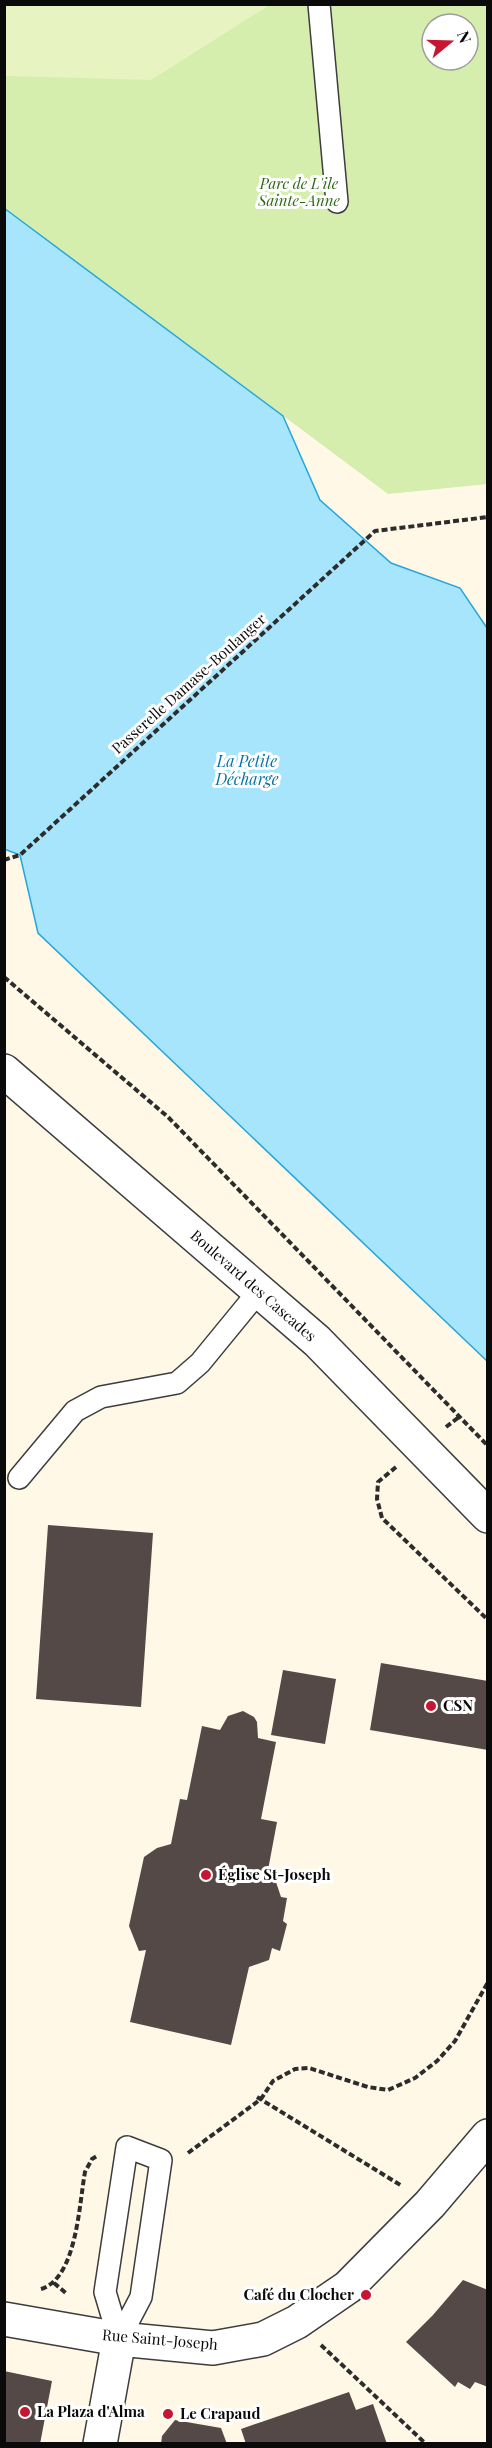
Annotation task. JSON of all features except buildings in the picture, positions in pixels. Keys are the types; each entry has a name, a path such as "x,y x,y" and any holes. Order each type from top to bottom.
{"street":[{"name":"Boulevard des Cascades","path":"4,1071 317,1341 488,1516"},
{"name":"Rue Saint-Joseph","path":"4,2319 119,2339 213,2348 263,2339 297,2322 348,2287 430,2204 488,2136"},
{"path":"99,2444 119,2339"}],"lane":[{"path":"319,4 338,202"},
{"path":"19,1478 75,1411 101,1397 177,1383 200,1363 259,1291"},
{"path":"127,2146 161,2160 141,2297 119,2339 105,2292 127,2146"}],"path":[{"name":"Passerelle Damase-Boulanger","path":"4,860 20,855 375,531 488,517"},
{"path":"4,977 168,1117 488,1446"},
{"path":"459,1416 378,1482 377,1499 382,1518 488,1620"},
{"path":"161,2160 184,2155 259,2098 273,2081 295,2069 309,2068 388,2090 401,2086 438,2061 455,2041 488,1982"},
{"path":"259,2098 430,2204"},
{"path":"35,2289 43,2289 54,2283 70,2258 85,2172 92,2159 101,2153 126,2152"},
{"path":"297,2322 426,2444"}],"green space":[{"path":"5,4 270,5 151,80 5,76"},
{"name":"Parc de L'ile Sainte-Anne","path":"4,5 487,5 487,484 388,494 5,208"}],"water":[{"name":"La Petite Décharge","path":"4,208 283,416 320,500 391,563 460,588 487,628 487,1361 38,933 20,855 4,849"}],"place":[{"name":"CSN","path":"431,1706"},
{"name":"Église St-Joseph","path":"206,1875"},
{"name":"Café du Clocher","path":"366,2295"},
{"name":"La Plaza d'Alma","path":"25,2412"},
{"name":"Le Crapaud","path":"168,2414"}]}
